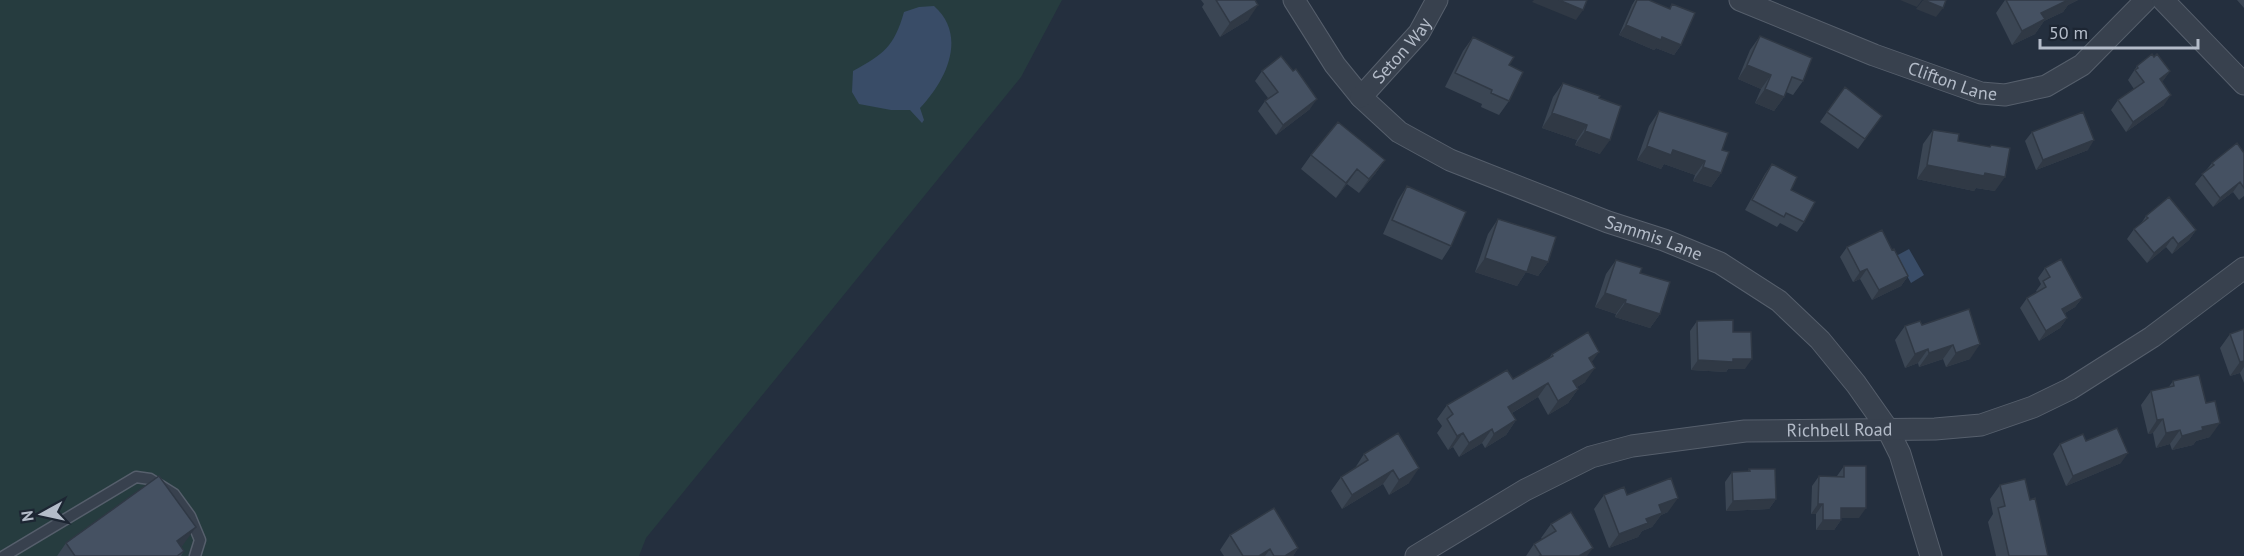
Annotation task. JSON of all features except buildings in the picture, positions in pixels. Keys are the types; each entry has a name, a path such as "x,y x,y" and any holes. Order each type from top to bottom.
{"street":[{"name":"Sammis Lane","path":"1294,0 1335,66 1360,97 1399,132 1450,160 1720,263 1779,301 1820,340 1856,384 1887,428 1900,454 1931,556"},
{"name":"Seton Way","path":"1360,97 1419,33 1437,0"},
{"name":"Clifton Lane","path":"1740,0 1874,55 1981,93 2005,95 2046,86 2082,65 2146,0"},
{"path":"2163,0 2244,84"},
{"name":"Richbell Road","path":"1416,556 1525,490 1592,457 1632,446 1745,431 1935,429 1981,424 2033,407 2070,389 2152,337 2244,268"}],"lane":[{"path":"4,556 136,477 150,478 174,494 190,516 200,540 195,556"}],"green space":[{"path":"0,0 1062,0 1021,77 646,538 639,556 0,556"}],"water":[{"path":"934,6 944,18 950,31 951,44 945,72 920,108 924,120 922,123 910,110 891,110 859,104 852,92 853,71 873,60 892,42 904,12 919,7"},
{"path":"1909,249 1924,275 1911,283 1896,256"}]}
